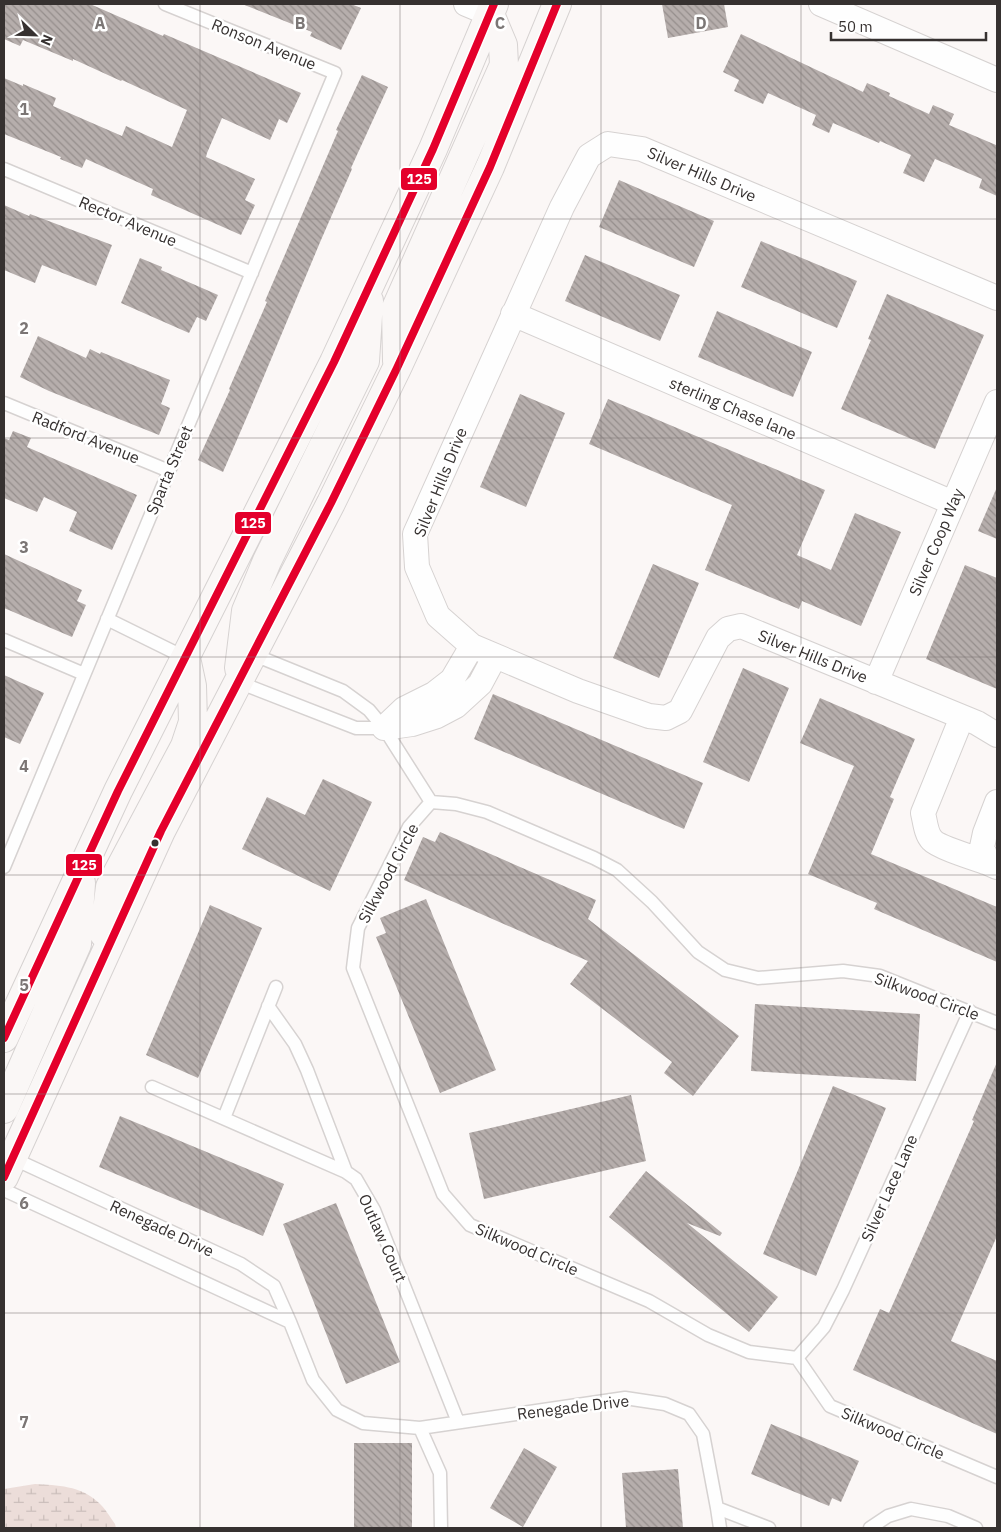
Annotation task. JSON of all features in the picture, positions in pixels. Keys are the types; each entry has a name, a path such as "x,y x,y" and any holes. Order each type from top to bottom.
{"main road":[{"path":"8,1168 161,831 335,494 397,368 490,167 557,4"},
{"path":"397,368 396,308 504,65 504,45 483,7"},
{"path":"4,1038 118,791 334,362 370,285 433,149 483,7"},
{"path":"238,682 241,638 246,610 267,561 365,361 370,285"},
{"path":"100,963 110,887 185,746 193,722 192,686 186,658"},
{"path":"4,1110 77,944 82,867"}],"street":[{"path":"821,4 997,80"},
{"name":"Silver Hills Drive","path":"997,298 642,149 608,144 589,156 562,207 415,534 417,567 438,616 472,646 578,691 649,716 666,718 680,711 718,638 728,629 741,626 977,722 997,735"},
{"name":"sterling Chase lane","path":"513,314 953,503"},
{"name":"Silver Coop Way","path":"876,682 997,402"},
{"path":"384,728 404,709 434,694 452,680 472,646"},
{"path":"384,728 412,724 437,716 456,706 480,684 495,656"},
{"path":"962,717 923,813 926,828 932,840 944,847 992,865"},
{"path":"992,865 982,847 985,833 997,802"}],"lane":[{"name":"Ronson Avenue","path":"165,4 335,73"},
{"name":"Sparta Street","path":"4,868 335,73"},
{"name":"Rector Avenue","path":"4,169 252,274"},
{"name":"Radford Avenue","path":"4,403 169,471"},
{"path":"107,619 186,658"},
{"path":"4,640 84,674"},
{"path":"252,654 343,691 369,710 384,728 431,802"},
{"path":"238,682 356,728 384,728"},
{"name":"Silkwood Circle","path":"997,1023 880,976 842,971 758,978 725,970 698,952 652,902 617,870 594,858 487,812 456,804 431,802 409,827 358,928 353,968 443,1194 470,1225 649,1301 708,1334 749,1352 797,1358 830,1406 997,1477"},
{"path":"224,1118 276,987"},
{"path":"268,1006 295,1044 307,1070 346,1172"},
{"name":"Silver Lace Lane","path":"797,1358 824,1327 843,1290 970,1011"},
{"name":"Outlaw Court","path":"152,1087 346,1172 356,1179 374,1210 458,1422"},
{"name":"Renegade Drive","path":"8,1168 241,1264 274,1286 313,1380 337,1410 362,1423 420,1428 625,1398 664,1404 689,1414 703,1434 720,1528"},
{"name":"Renegade Drive","path":"4,1190 290,1322"},
{"path":"420,1428 440,1474 441,1528"},
{"path":"716,1508 769,1528"},
{"path":"870,1528 888,1516 911,1509 948,1516 976,1528"}],"green space":[{"path":"35,1484 60,1486 84,1493 103,1507 116,1528 4,1528 4,1489"}],"building":[{"path":"4,4 90,4 301,93 287,123 279,119 270,140 222,118 207,153 206,157 255,179 245,200 255,205 241,235 151,195 153,189 86,159 82,168 60,159 61,157 4,134 4,78 56,98 53,106 122,136 126,126 172,147 187,110 73,59 73,61 23,40 20,46 4,39"},
{"path":"242,4 351,4 361,8 341,50 310,36 312,32"},
{"path":"662,4 724,4 728,27 668,38"},
{"path":"741,34 863,92 867,83 890,93 889,96 929,114 933,105 954,114 949,125 997,144 997,196 979,188 982,179 935,159 924,182 903,173 911,155 833,123 829,133 812,125 816,115 768,93 763,104 734,91 739,80 723,72"},
{"path":"362,75 388,87 351,168 223,472 198,460 267,302 265,301 338,131 336,130"},
{"path":"619,180 714,221 694,267 599,227"},
{"path":"4,205 29,216 30,214 112,245 96,286 42,265 35,283 4,270"},
{"path":"761,241 857,281 837,328 741,287"},
{"path":"585,255 680,295 660,341 565,301"},
{"path":"140,258 162,267 161,270 218,295 206,321 197,317 189,333 121,303"},
{"path":"887,294 984,335 935,449 841,409 871,340 868,339"},
{"path":"717,311 812,352 793,397 698,357"},
{"path":"38,336 86,358 90,349 170,380 161,404 170,408 159,435 49,391 20,377"},
{"path":"520,394 565,413 526,507 480,487"},
{"path":"608,399 825,490 797,555 831,570 855,513 901,532 861,626 802,601 799,609 705,570 732,505 589,444"},
{"path":"13,431 31,438 27,447 137,495 112,550 69,531 77,512 44,497 37,512 4,498 4,438 9,440"},
{"path":"997,487 997,539 978,531"},
{"path":"4,554 82,590 77,601 86,605 72,637 4,608"},
{"path":"653,564 699,583 659,678 613,658"},
{"path":"965,565 997,578 997,689 926,659"},
{"path":"743,668 789,688 749,782 703,762"},
{"path":"4,675 44,693 20,744 4,737"},
{"path":"493,694 703,783 684,829 474,739"},
{"path":"820,698 915,739 890,797 894,799 871,854 997,907 997,962 874,909 877,903 808,874 854,766 800,743"},
{"path":"323,779 372,802 330,891 242,849 267,797 305,815"},
{"path":"440,832 596,900 588,919 739,1036 693,1096 664,1073 672,1062 570,984 588,961 404,880 423,837 435,842"},
{"path":"426,899 496,1070 440,1093 376,937 386,933 380,918"},
{"path":"210,905 262,928 198,1078 146,1055"},
{"path":"755,1004 920,1014 916,1081 751,1071"},
{"path":"997,1062 997,1236 951,1341 997,1361 997,1434 853,1370 880,1309 889,1313 974,1121 972,1120"},
{"path":"833,1086 886,1108 816,1276 763,1254"},
{"path":"631,1095 646,1161 484,1199 469,1133"},
{"path":"120,1116 284,1184 263,1236 99,1167"},
{"path":"646,1171 722,1233 720,1236 687,1223 778,1297 749,1332 609,1217"},
{"path":"336,1203 400,1362 346,1384 283,1224"},
{"path":"771,1424 859,1461 841,1502 832,1498 829,1506 751,1474"},
{"path":"354,1443 412,1443 412,1528 354,1528"},
{"path":"524,1448 557,1467 523,1527 490,1508"},
{"path":"678,1469 683,1528 626,1528 622,1473"}],"transit line":[{"name":"125","path":"4,1038 118,791 334,362 433,149 494,4"},
{"name":"125","path":"4,1177 161,831 331,503 397,368 490,167 557,4"}]}
